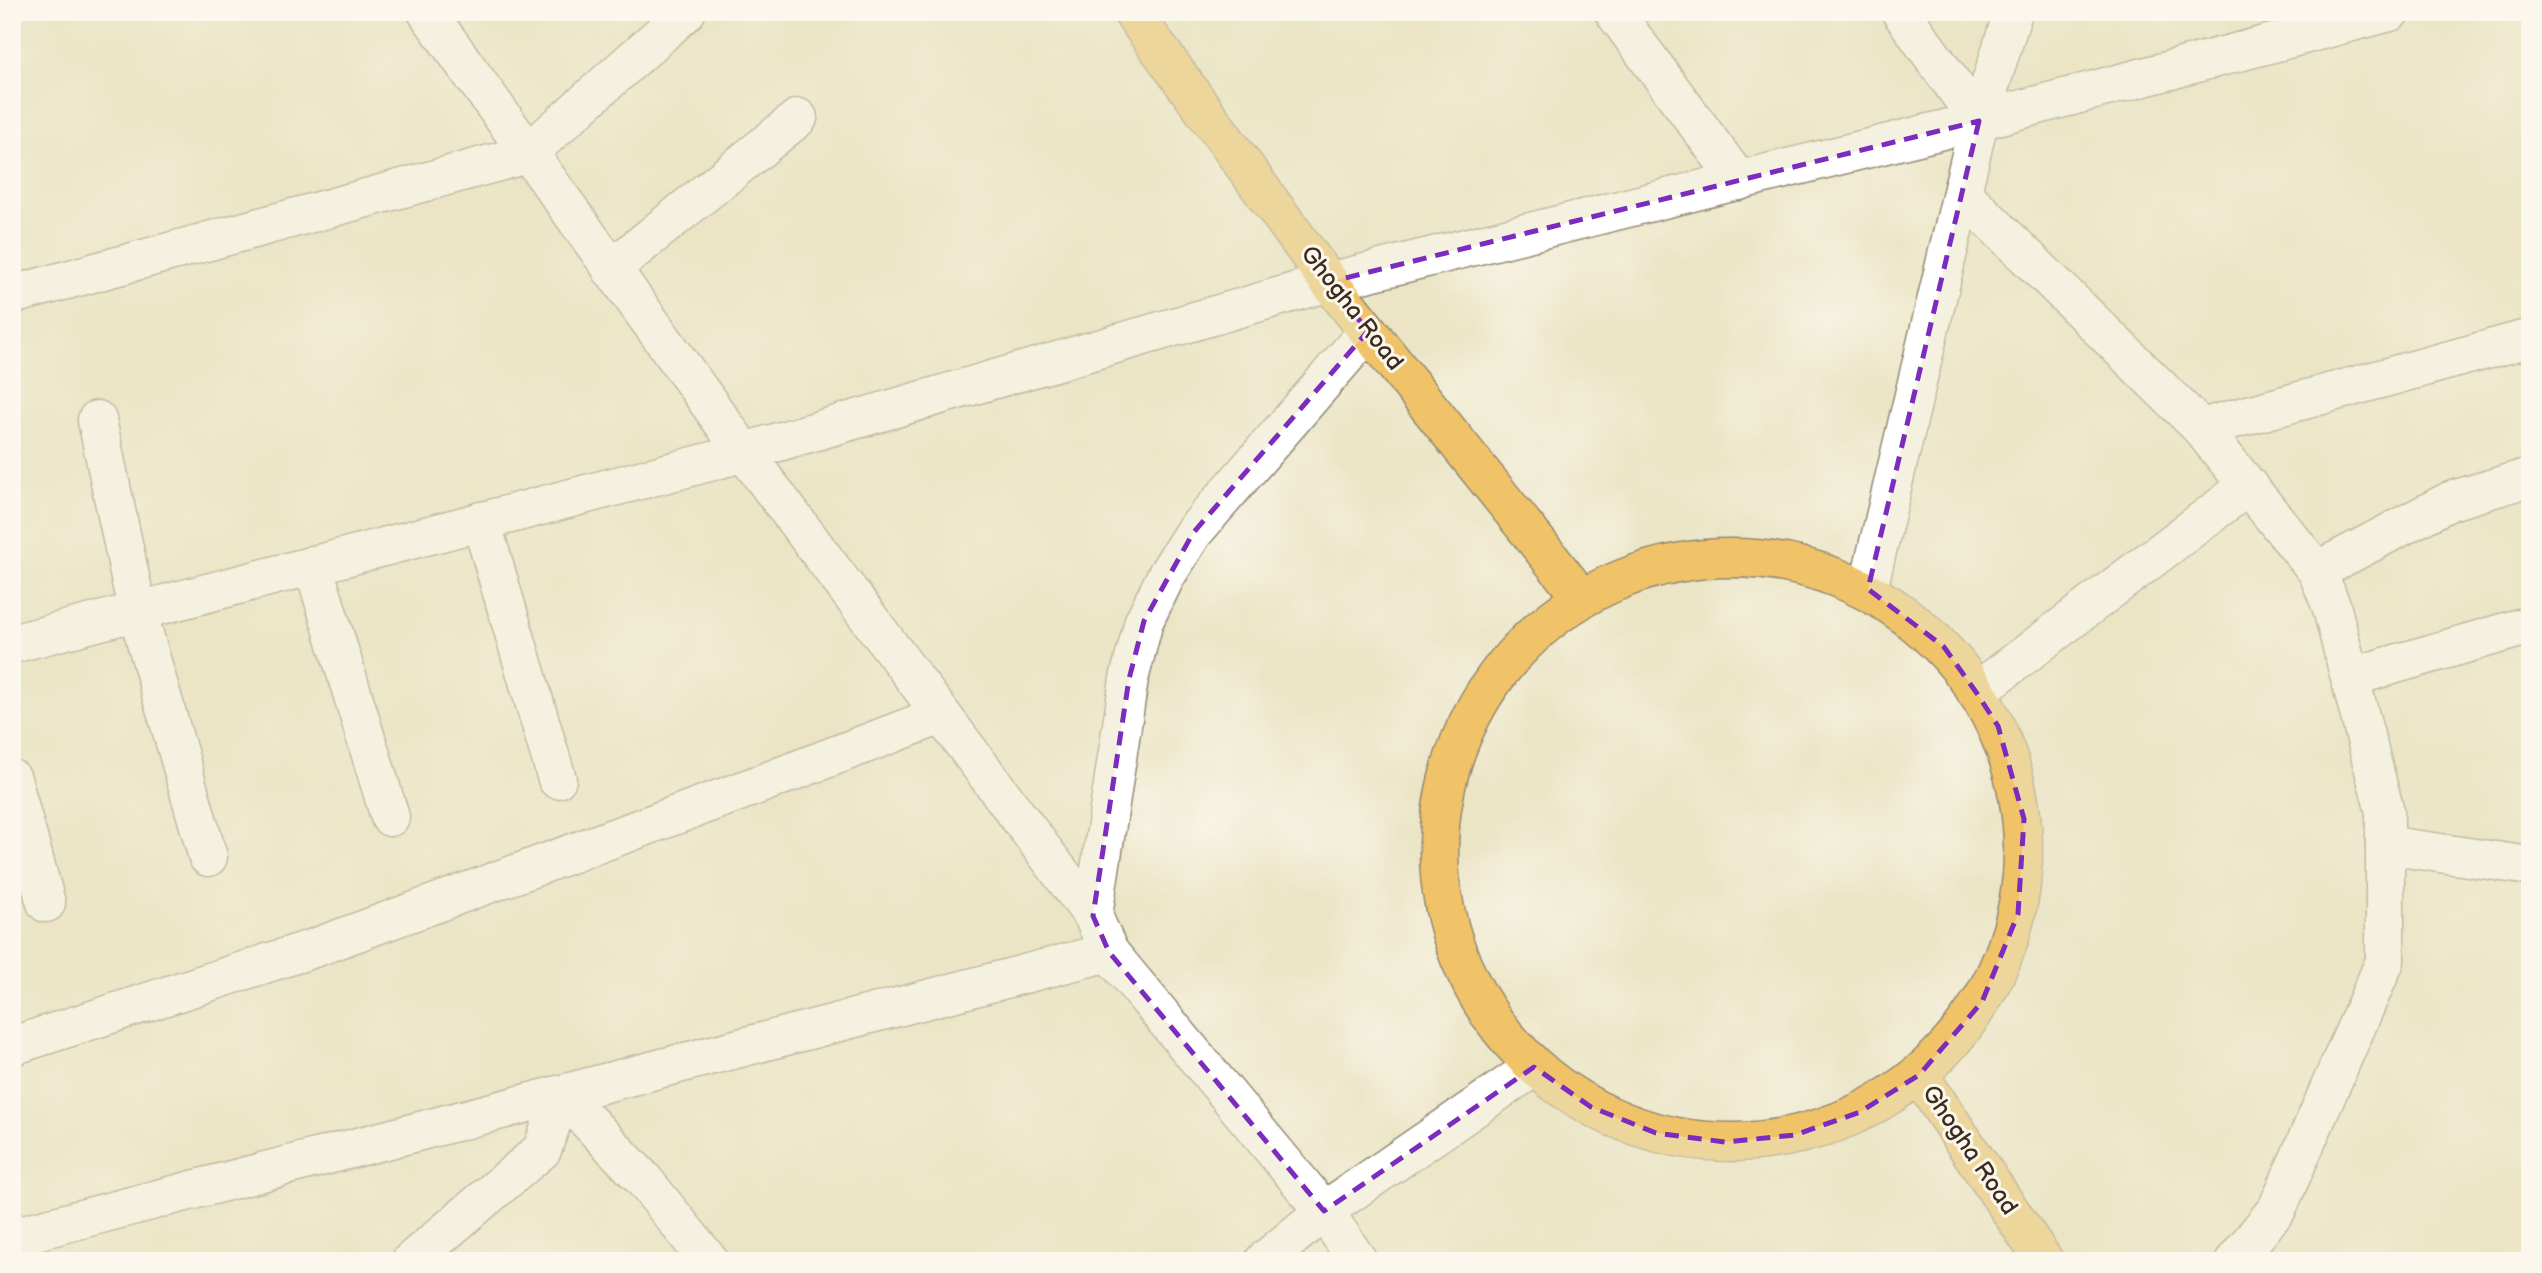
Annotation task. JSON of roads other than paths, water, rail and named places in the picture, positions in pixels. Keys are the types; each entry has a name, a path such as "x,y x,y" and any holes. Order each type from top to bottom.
{"main road":[{"name":"Ghogha Road","path":"1132,12 1329,282 1581,597"},
{"path":"1773,559 1868,589 1944,647 1998,726 2024,819 2018,914 1982,1002 1919,1075 1860,1112 1795,1135 1725,1142 1656,1133 1591,1107 1534,1067 1476,997 1443,911 1438,821 1461,732 1510,655 1581,597 1674,562 1773,559"},
{"name":"Ghogha Road","path":"1919,1075 2044,1261"}],"street":[{"path":"427,12 744,452 1093,916 1109,952 1324,1211 1358,1261"},
{"path":"12,295 527,154 687,12"},
{"path":"1615,12 1739,181"},
{"path":"1901,12 1979,121"},
{"path":"1868,589 1979,121 2013,12"},
{"path":"12,644 744,452 1329,282 1979,121 2390,12"},
{"path":"611,269 798,118"},
{"path":"1962,193 2201,428 2317,571 2332,605 2351,677 2385,811 2385,961 2277,1209 2235,1261"},
{"path":"1093,916 1129,679 1144,621 1166,576 1193,533 1368,331"},
{"path":"2201,428 2530,338"},
{"path":"97,420 137,610 208,857"},
{"path":"2317,571 2450,501 2530,477"},
{"path":"1976,692 2248,486"},
{"path":"481,521 557,779"},
{"path":"313,565 390,817"},
{"path":"2351,677 2530,625"},
{"path":"12,1046 314,948 941,715"},
{"path":"12,779 46,903"},
{"path":"2385,845 2530,866"},
{"path":"12,1237 1109,952"},
{"path":"1264,1261 1324,1211 1534,1067"},
{"path":"411,1261 542,1150 562,1094"},
{"path":"562,1094 643,1179 709,1261"}]}
